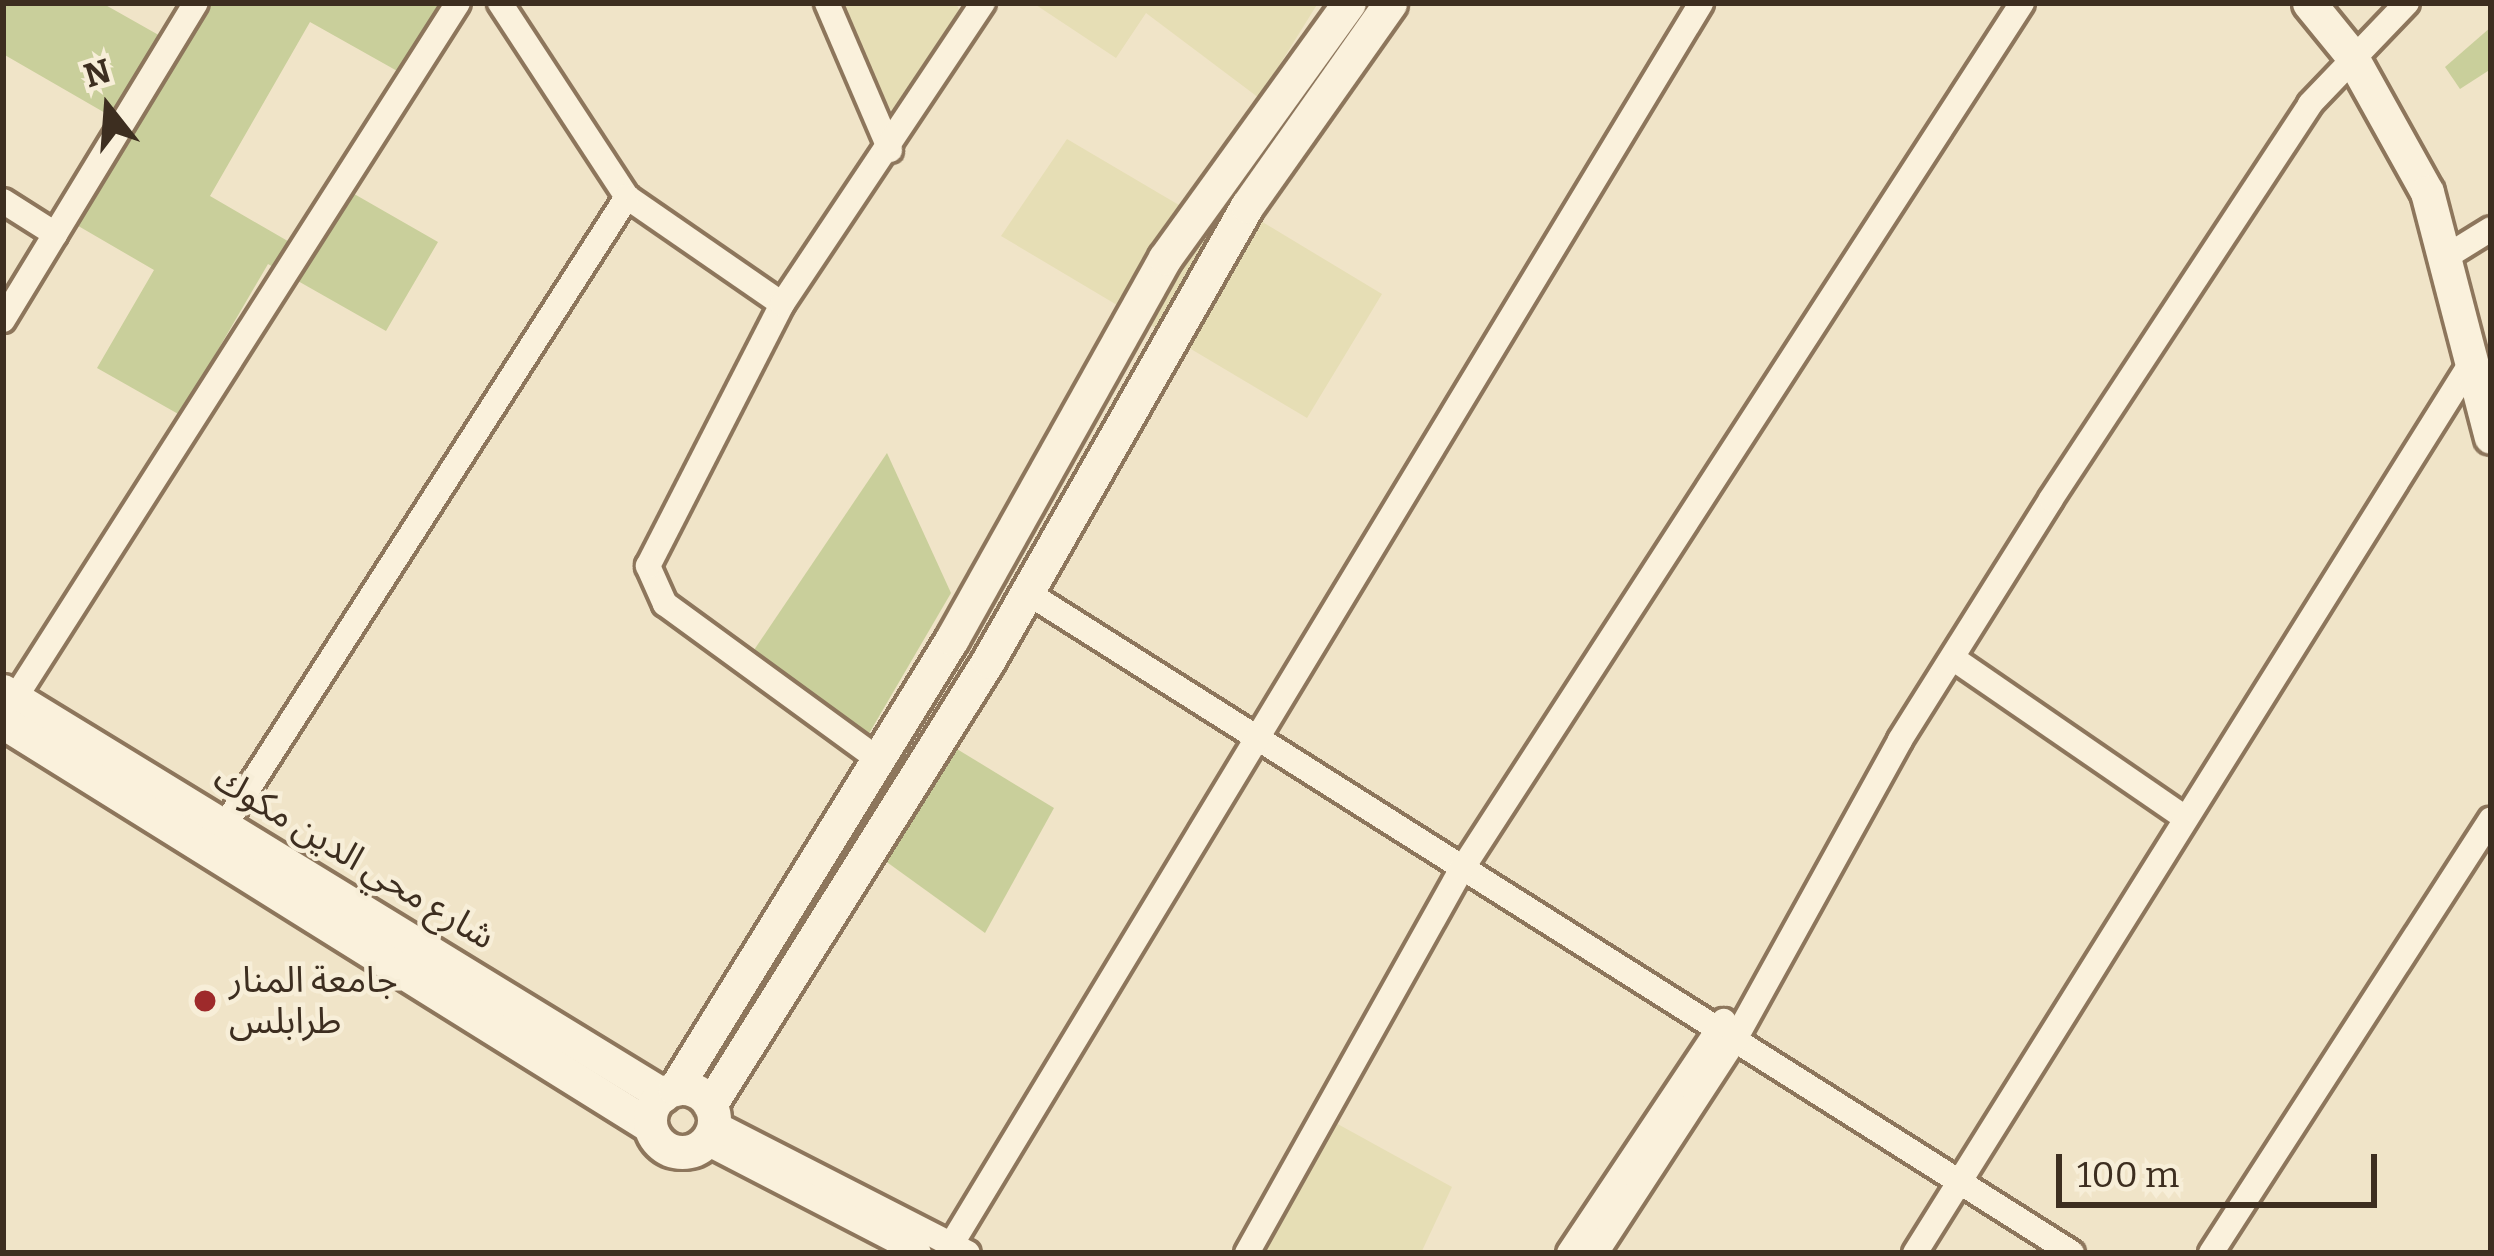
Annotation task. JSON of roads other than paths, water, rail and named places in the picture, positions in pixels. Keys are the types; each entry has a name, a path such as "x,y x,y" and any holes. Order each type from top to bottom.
{"street":[{"path":"3,320 196,3"},
{"path":"7,703 458,3"},
{"path":"500,3 628,197 782,304"},
{"path":"827,3 890,150"},
{"path":"875,757 651,588 648,566 782,304 890,150 983,3"},
{"path":"1320,40 1331,3"},
{"path":"1349,3 1165,258 952,639 662,1103 668,1149 710,1123 1028,593 1199,284 1390,3"},
{"path":"662,1103 959,1249 1701,3"},
{"path":"1247,1253 1462,868 2022,3"},
{"path":"2308,3 2349,52 2449,255 2491,437"},
{"path":"1569,1253 1746,1005 1954,659 2349,52 2407,3"},
{"path":"225,825 628,197"},
{"path":"3,201 55,235"},
{"path":"2449,255 2491,230"},
{"path":"1916,1253 2181,815 2471,363"},
{"path":"1028,593 1256,746 1462,868 2072,1253"},
{"path":"952,639 988,661"},
{"path":"1954,659 2181,815"},
{"name":"شارع محي الدين مكوك","path":"7,703 225,825 304,890"},
{"name":"شارع محي الدين مكوك","path":"7,703 304,890 662,1103"},
{"path":"2211,1253 2491,819"},
{"path":"1596,1253 1722,1036"},
{"path":"710,1123 919,1253"}],"place":[{"name":"جامعة المنار طرابلس","path":"205,1001"}]}
